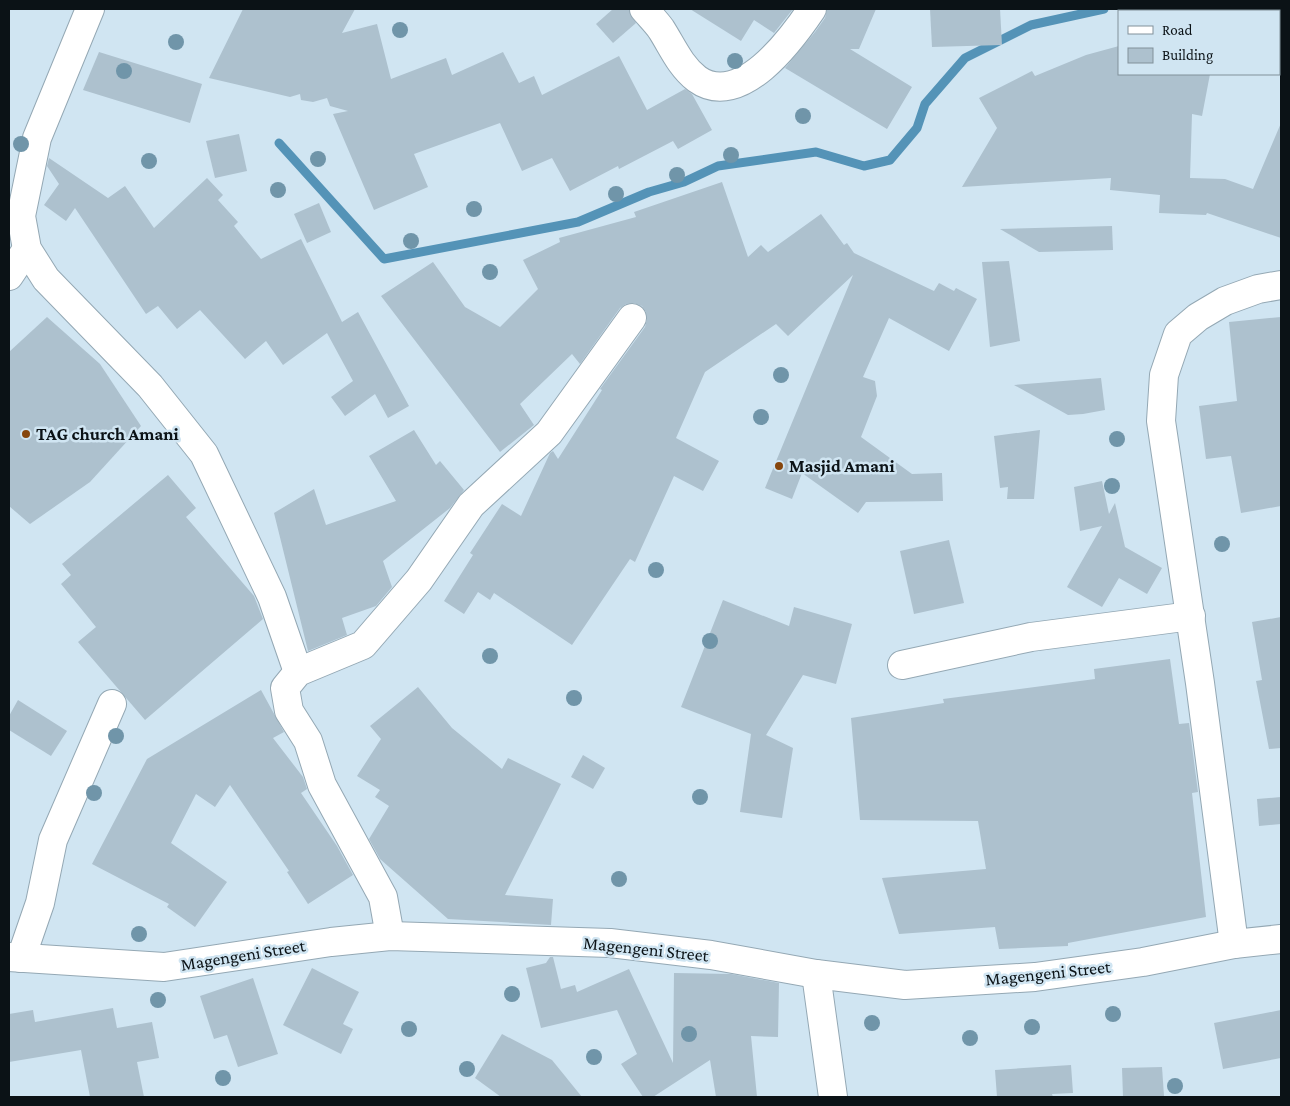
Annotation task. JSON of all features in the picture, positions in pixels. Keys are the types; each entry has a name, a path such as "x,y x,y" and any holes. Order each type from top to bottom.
{"street":[{"path":"644,9 660,27 678,58 697,79 714,86 737,86 760,70 796,34 812,9"},
{"path":"83,12 37,138 21,216 27,249 46,279 150,386 204,454 272,597 298,672"},
{"path":"9,276 27,249"},
{"path":"1234,944 1191,616 1161,421 1164,376 1178,334 1198,317 1225,301 1258,289 1281,285"},
{"path":"390,936 383,897 322,786 308,742 289,712 285,688 298,672 364,645 419,580 471,505 549,432 632,318"},
{"path":"902,665 1031,637 1191,616"},
{"path":"15,958 40,903 53,840 112,704"},
{"name":"Magengeni Street","path":"15,958 164,967 331,942 390,936 610,943 711,955 816,974 905,985 1035,977 1143,962 1234,944 1281,939"},
{"path":"816,974 833,1097"}],"building":[{"path":"243,9 355,9 342,33 377,24 391,79 446,58 452,75 503,52 519,83 534,76 542,95 619,56 647,110 685,89 692,94 712,130 678,149 673,141 619,169 618,166 570,191 552,158 522,171 500,123 414,154 428,187 374,210 333,114 348,111 330,106 327,98 313,102 301,100 300,94 290,97 209,78"},
{"path":"613,9 629,9 636,23 613,43 596,24"},
{"path":"690,9 793,9 774,33 754,20 741,41"},
{"path":"827,9 876,9 859,49 850,49 912,87 887,129 785,68 825,18"},
{"path":"930,9 1000,9 1002,45 932,47"},
{"path":"1118,46 1118,75 1210,75 1202,116 1192,114 1190,178 1225,179 1253,189 1281,123 1281,238 1207,213 1206,215 1159,213 1160,195 1110,190 1111,178 962,187 997,128 979,98 1032,71 1035,76 1086,55"},
{"path":"99,52 202,84 190,123 83,90"},
{"path":"239,134 247,171 215,178 206,141"},
{"path":"49,158 108,198 125,186 154,228 207,178 223,195 218,200 238,222 234,226 261,259 301,239 342,322 358,312 409,406 388,418 375,394 345,416 331,397 353,381 327,333 283,365 266,341 245,359 200,310 177,329 158,306 146,314 75,208 66,221 44,205 59,184 47,166"},
{"path":"722,182 748,257 761,245 768,252 821,214 844,245 847,243 854,253 934,291 939,283 954,291 956,288 977,299 949,351 889,318 863,377 875,381 877,396 861,437 912,474 942,473 943,501 866,502 858,513 802,473 792,499 765,488 853,275 788,336 776,324 705,372 676,438 719,461 703,491 674,476 635,562 630,559 572,645 494,593 490,600 478,592 464,614 444,601 473,555 470,553 502,504 521,516 550,453 553,451 558,459 602,390 600,389 645,327 647,320 646,312 642,306 634,303 626,304 620,308 580,364 572,354 520,404 534,425 500,452 381,296 433,262 465,307 500,327 538,289 523,260 560,242 559,238 636,217 634,212"},
{"path":"319,203 331,232 307,243 294,214"},
{"path":"1112,226 1113,250 1039,252 1000,229"},
{"path":"1009,261 1020,341 990,347 982,262"},
{"path":"47,317 100,364 141,426 90,482 30,524 9,506 9,352"},
{"path":"1281,317 1281,506 1241,513 1231,456 1206,459 1199,406 1237,401 1229,322"},
{"path":"1101,378 1105,410 1083,414 1068,415 1014,385"},
{"path":"414,430 436,465 440,461 464,490 450,508 383,561 392,587 376,606 342,618 347,635 308,651 274,513 314,489 326,525 396,501 369,456"},
{"path":"1040,430 1034,499 1007,499 1008,487 1000,488 994,436"},
{"path":"168,475 196,508 186,517 254,596 263,619 145,720 78,642 96,627 61,584 71,575 62,564"},
{"path":"1102,481 1109,514 1115,503 1125,547 1162,568 1147,594 1119,578 1102,607 1067,587 1102,526 1080,531 1074,487"},
{"path":"949,540 964,603 914,614 900,551"},
{"path":"723,600 789,626 794,607 852,624 836,684 803,675 766,735 793,748 782,818 740,812 751,734 681,707"},
{"path":"1281,617 1281,748 1269,749 1256,681 1262,680 1252,622"},
{"path":"1170,659 1179,724 1189,723 1198,792 1192,793 1206,917 1068,943 1068,946 999,949 995,927 899,934 882,878 986,869 978,821 860,820 851,718 944,703 943,699 1095,679 1094,669"},
{"path":"418,687 452,728 502,769 508,758 561,784 505,895 553,899 551,925 448,919 380,859 369,839 389,806 375,797 380,790 357,776 381,739 370,726"},
{"path":"261,690 284,732 273,738 303,777 307,789 301,793 337,846 353,875 308,904 287,872 289,871 230,785 215,807 196,794 171,843 227,882 195,927 167,907 169,904 92,864 147,759"},
{"path":"18,700 67,731 51,756 9,730 9,716"},
{"path":"583,755 605,768 593,789 571,777"},
{"path":"1281,797 1281,824 1259,826 1257,799"},
{"path":"550,957 553,957 561,989 575,985 577,992 629,969 673,1063 674,973 731,974 779,983 778,1037 751,1036 757,1097 716,1097 710,1060 653,1097 643,1097 621,1064 637,1054 617,1010 541,1028 526,968 546,963"},
{"path":"312,968 359,992 343,1024 353,1029 341,1054 283,1025"},
{"path":"253,978 278,1054 238,1067 227,1035 214,1039 200,996"},
{"path":"113,1008 117,1028 152,1022 159,1058 137,1062 144,1097 90,1097 81,1050 9,1062 9,1014 33,1010 35,1022"},
{"path":"1281,1010 1281,1058 1223,1069 1214,1023"},
{"path":"502,1034 552,1060 582,1097 501,1097 475,1078"},
{"path":"1071,1065 1073,1093 1052,1094 1053,1097 997,1097 995,1070"},
{"path":"1162,1067 1164,1096 1123,1097 1122,1068"}],"waterway":[{"path":"279,143 384,259 578,222 649,192 684,182 718,166 816,152 864,166 890,160 917,128 925,104 965,58 1031,25 1104,9"},
{"path":"1232,9 1237,10"}],"place":[{"name":"TAG church Amani","path":"26,434"},
{"name":"Masjid Amani","path":"779,466"}]}
